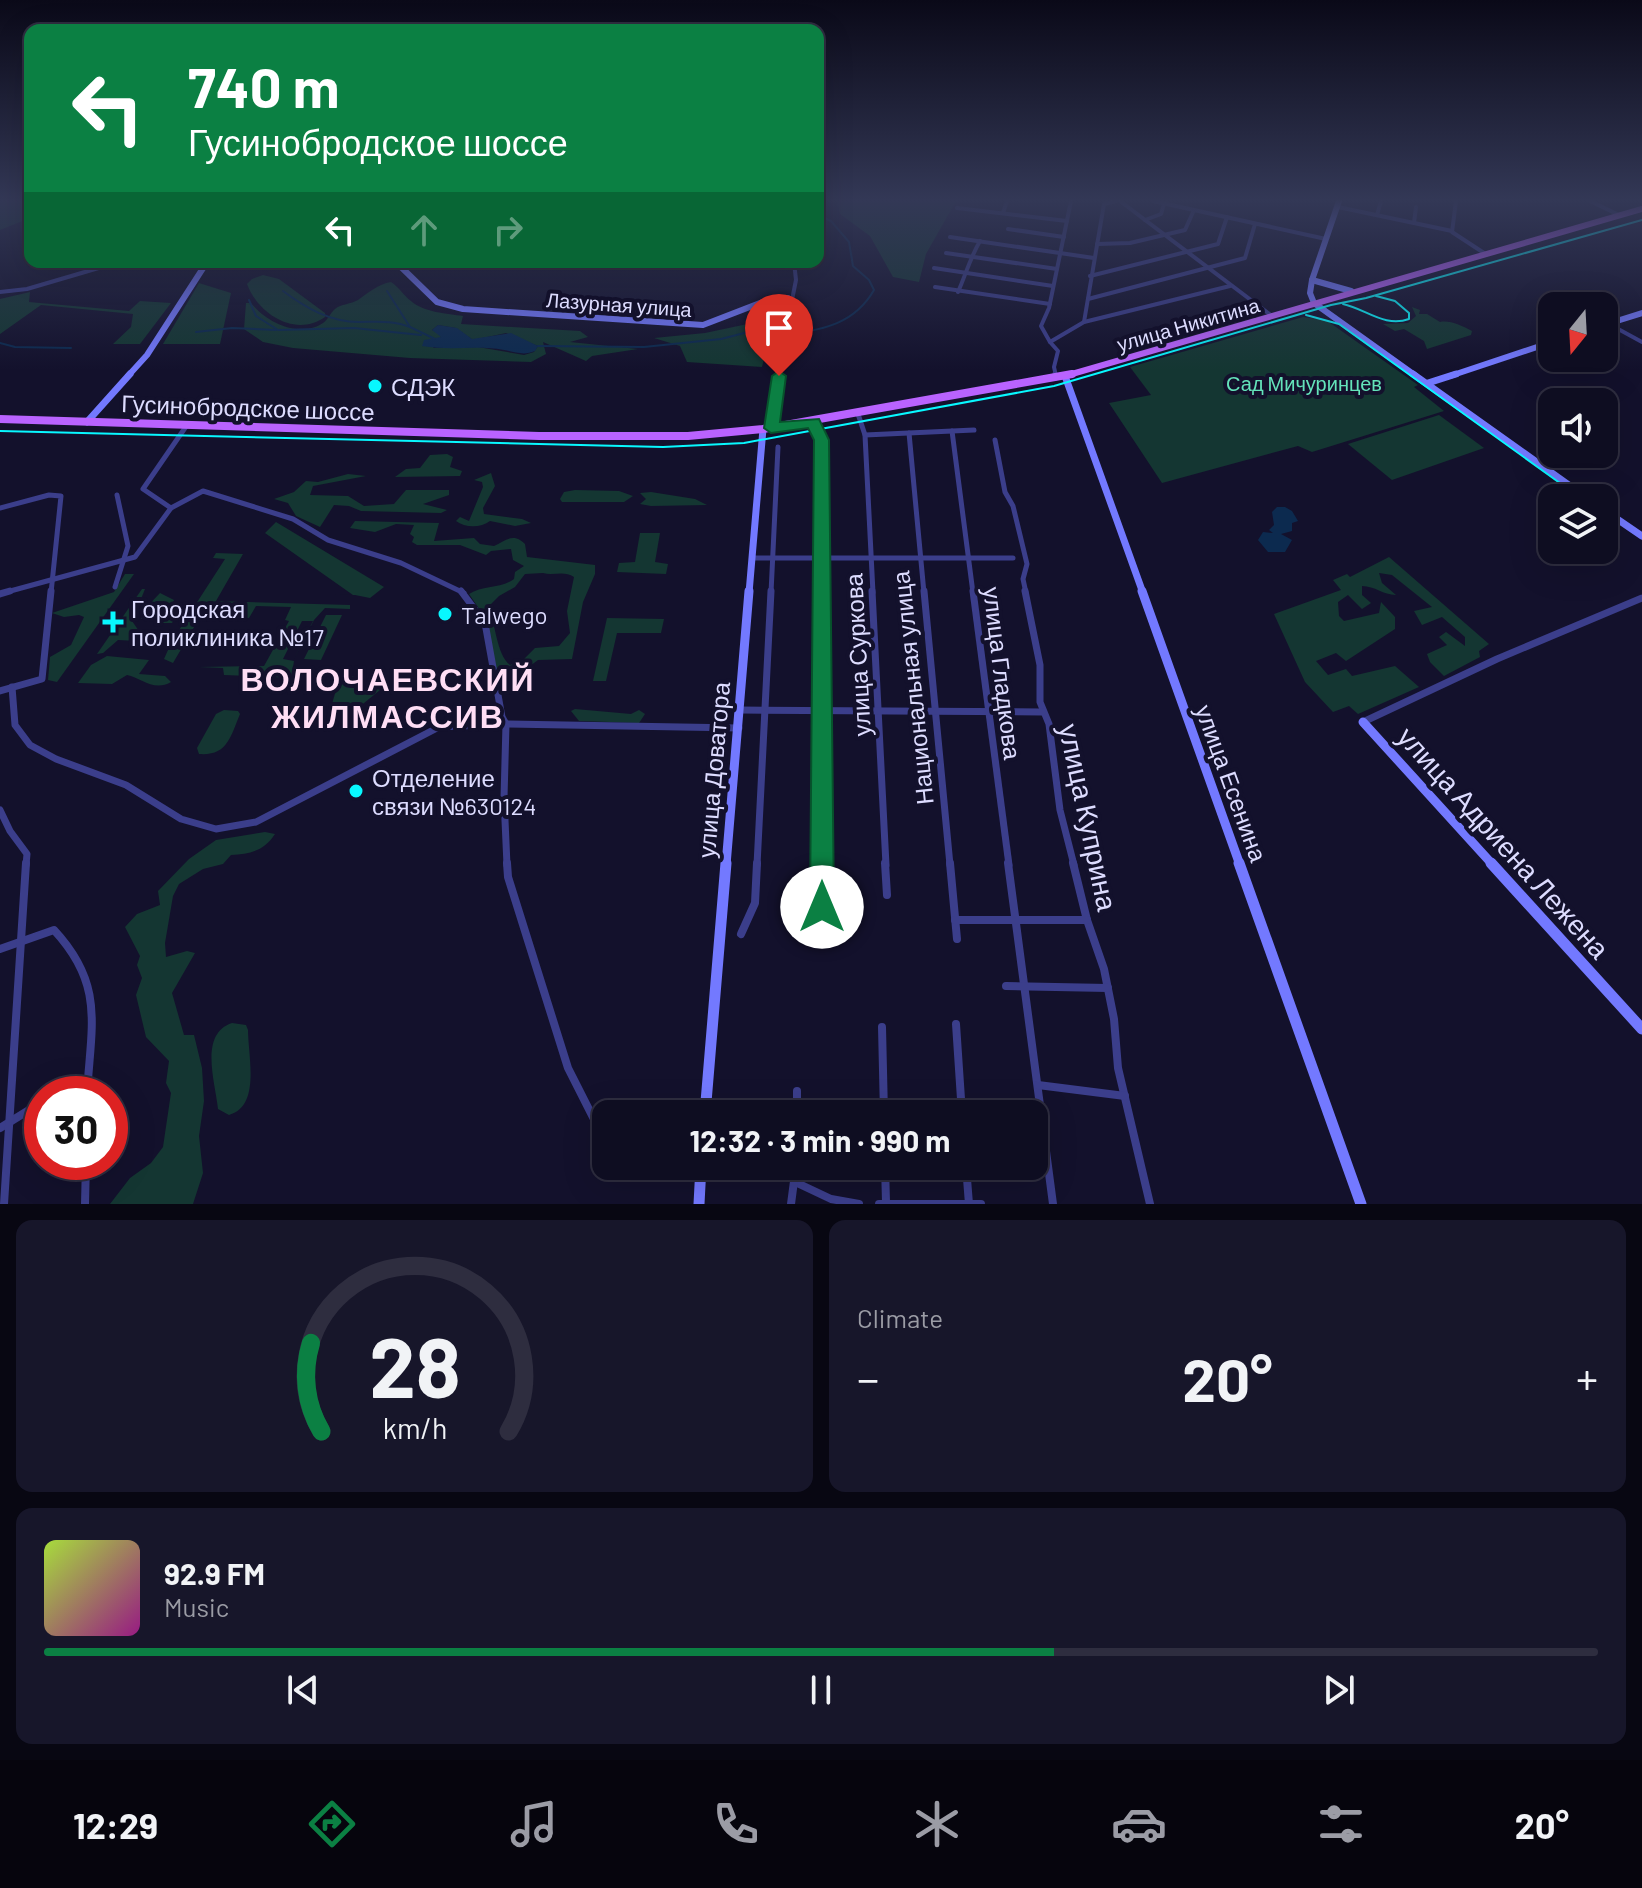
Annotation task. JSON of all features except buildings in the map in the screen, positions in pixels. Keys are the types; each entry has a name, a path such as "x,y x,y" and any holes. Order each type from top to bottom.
{"main road":[{"name":"улица Никитина","path":"1060,377 1469,257"},
{"name":"Гусинобродское шоссе","path":"0,419 641,437 767,429 1060,377"}],"street":[{"path":"958,292 967,273 965,268 973,257"},
{"path":"974,257 1057,269"},
{"path":"1060,257 1050,304 1041,326 1058,351 1054,367 1060,377"},
{"path":"1084,322 1094,258 1089,257"},
{"path":"1090,276 1165,257"},
{"path":"1193,257 1272,316"},
{"path":"1088,299 1245,257"},
{"path":"1320,257 1310,293 1314,303 1568,484"},
{"path":"0,292 27,289 99,268"},
{"path":"87,422 147,355 203,268"},
{"name":"Лазурная улица","path":"402,268 437,302 463,309 703,325 775,298 792,300"},
{"path":"767,429 793,304 795,268"},
{"path":"934,268 1053,286"},
{"path":"1312,280 1351,291"},
{"path":"1050,342 1084,322 1230,286"},
{"path":"935,287 1050,304"},
{"path":"1618,320 1642,313"},
{"path":"1618,330 1642,342"},
{"path":"1428,383 1538,347"},
{"name":"улица Есенина","path":"1060,377 1361,1204"},
{"name":"улица Суркова","path":"858,414 865,435 887,895"},
{"path":"813,422 822,440 822,907"},
{"path":"171,508 143,489 187,425"},
{"name":"улица Доватора","path":"706,1100 767,429"},
{"path":"865,435 974,430"},
{"name":"улица Гладкова","path":"952,431 1053,1204"},
{"name":"Национальная улица","path":"909,433 957,939"},
{"name":"улица Куприна","path":"995,440 1005,492 1013,506 1027,564 1023,579 1040,665 1042,712 1049,724 1060,810 1087,920 1108,988 1118,1068 1150,1204"},
{"path":"741,934 755,903 778,447"},
{"path":"0,594 135,557 171,508 203,491 293,519 328,540 401,563 463,592 485,623 502,717 506,724 504,806 508,877 568,1068 592,1115"},
{"path":"0,508 49,495 61,496 42,679 0,691"},
{"path":"115,587 128,546 117,495"},
{"path":"1618,520 1642,536"},
{"path":"753,558 1013,558"},
{"path":"1363,722 1497,659 1642,598"},
{"path":"12,687 17,731 38,748 124,784 156,806 200,827 217,829 238,828 256,822 439,727 506,724 739,728"},
{"path":"740,710 1042,712"},
{"name":"улица Адриена Лежена","path":"1363,722 1642,1029"},
{"path":"0,810 17,843 27,854 4,1126 4,1204"},
{"path":"955,920 1087,920"},
{"path":"0,949 54,930 90,982 92,1029 88,1076"},
{"path":"1006,986 1108,988"},
{"path":"956,1024 961,1100"},
{"path":"882,1027 884,1100"},
{"path":"1038,1085 1066,1086 1098,1094 1125,1096"},
{"path":"797,1091 797,1100"},
{"path":"4,1126 24,1113"},
{"path":"85,1204 86,1180"},
{"path":"699,1204 700,1180"},
{"path":"884,1180 883,1203 981,1204"},
{"path":"967,1180 969,1204"},
{"path":"791,1204 795,1182 831,1199 859,1204"}],"green space":[{"path":"882,257 925,257 919,282 893,277"},
{"path":"263,275 279,279 325,313 325,317 302,325 279,320 260,305 247,284"},
{"path":"391,282 422,308 463,316 461,324 580,331 588,337 570,342 638,349 592,356 586,361 543,342 546,354 531,362 410,358 293,348 263,342 244,329 246,303 251,303 265,316 284,326 314,328 337,307 358,300","holes":["438,325 456,328 473,340 506,333 538,346 534,352 524,355 478,347 433,348 442,335 432,330"]},
{"path":"199,283 231,293 220,344 163,344"},
{"path":"30,292 29,302 129,311 140,301 171,303 140,344 113,344 131,327 133,314 41,305 0,334 0,299"},
{"path":"1412,307 1420,310 1419,314 1464,327 1472,331 1471,335 1427,349 1424,341 1404,329 1395,331 1383,324 1408,323 1416,316"},
{"name":"Сад Мичуринцев","path":"1303,317 1326,320 1418,385 1414,387 1444,411 1312,452 1298,446 1162,483 1109,403 1151,395 1130,367"},
{"path":"771,319 773,322 762,367 687,362 680,346 654,338 705,333"},
{"path":"1439,415 1484,448 1392,480 1348,444"},
{"path":"447,454 453,457 450,467 462,471 460,476 395,477 406,469 420,468 430,455"},
{"path":"491,473 495,486 483,508 484,514 531,523 515,526 490,521 473,526 456,521 460,517 469,521 483,487 482,482 474,480"},
{"path":"348,474 366,476 313,486 310,495 348,496 364,506 394,504 406,490 449,490 449,495 423,504 447,510 441,513 361,511 334,505 320,527 296,516 288,503 274,499 294,492 306,481 318,482"},
{"path":"619,491 633,496 624,502 562,502 560,499 564,492"},
{"path":"640,493 695,499 707,505 640,504 646,499"},
{"path":"355,521 439,523 434,541 474,538 480,544 494,546 517,539 525,544 527,557 595,565 595,574 583,602 572,659 538,660 519,672 496,672 482,613 469,594 514,579 515,572 524,566 513,560 511,549 491,551 486,555 460,545 417,545 412,542 414,537 410,534 414,525 396,524 375,532 350,528","holes":["525,574 574,577 567,611 570,633 559,646 535,648 521,662 510,665 502,654 488,607 515,587"]},
{"path":"276,522 384,587 370,598 353,595 265,533"},
{"path":"640,533 660,533 655,562 668,564 666,574 617,572 619,563 635,562"},
{"path":"216,553 243,554 216,601 350,605 350,609 325,608 314,620 294,659 313,621 302,621 283,659 294,661 292,674 319,676 320,679 224,675 223,668 199,667 264,666 289,621 285,620 291,607 256,606 249,618 200,617 173,663 164,659 172,641 225,559 213,558"},
{"path":"1389,557 1489,644 1479,651 1480,657 1444,676 1430,662 1427,654 1447,645 1439,637 1446,632 1465,646 1465,637 1442,617 1422,625 1414,611 1432,607 1392,575 1379,573 1382,583 1396,595 1362,586 1362,595 1371,603 1362,609 1348,595 1338,602 1339,616 1344,621 1379,613 1381,602 1395,617 1395,629 1346,661 1336,653 1316,661 1328,675 1346,669 1352,676 1395,666 1419,687 1358,714 1349,706 1333,712 1305,682 1274,614 1341,590 1333,580 1347,574 1350,577"},
{"path":"125,574 134,574 57,682 48,680 50,657 71,645 84,617 64,617 52,613 114,592"},
{"path":"142,589 145,589 132,621 143,637 137,641 118,640 103,653 97,654"},
{"path":"160,593 174,600 172,604 180,610 172,623 161,623 156,616 141,619 142,612"},
{"path":"326,615 342,615 321,660 304,659"},
{"path":"607,618 664,619 661,633 617,633 606,681 593,681"},
{"path":"107,656 149,660 139,674 165,676 171,682 159,686 127,675 112,684 78,683 91,665"},
{"path":"346,673 380,690 353,712 332,704 338,683"},
{"path":"224,710 238,711 240,714 230,738 222,749 199,754 197,748 216,714"},
{"path":"639,710 645,714 639,723 579,721 571,711 631,714"},
{"path":"265,832 275,834 261,848 231,855 223,864 203,869 179,884 173,896 165,943 166,957 187,951 195,953 172,993 184,1035 194,1035 202,1068 204,1101 199,1136 203,1173 193,1204 110,1204 130,1178 151,1163 163,1147 171,1093 166,1083 169,1061 146,1037 136,995 142,978 137,965 140,956 125,927 137,914 160,905 158,891 189,859 216,840"},
{"path":"232,1023 246,1025 248,1030 250,1079 245,1102 239,1110 229,1115 218,1109 212,1048 215,1037"}],"water":[{"path":"438,325 457,328 472,339 511,333 538,346 535,351 523,353 422,346 424,340 441,337 432,330"},
{"path":"1277,507 1292,511 1298,521 1292,523 1292,531 1281,534 1292,540 1285,552 1268,552 1258,540 1263,532 1273,533 1269,530 1274,525 1272,512"}],"waterway":[{"path":"789,334 838,323 866,301 874,290 869,280 853,266 852,257"},
{"path":"283,291 310,308 338,320 391,322 410,327"},
{"path":"387,291 410,327"},
{"path":"249,300 256,316 278,330 354,328 421,335"},
{"path":"410,327 435,339"},
{"path":"196,332 232,328 276,330"},
{"path":"538,346 644,347 721,339 752,331 771,336 783,335"},
{"path":"0,343 15,347 71,348"}],"tram line":[{"path":"0,431 663,447 744,443 1054,386 1331,305 1510,257"},
{"path":"1343,304 1384,320 1409,319 1409,313 1395,301 1376,296"},
{"path":"1306,315 1339,324 1561,484"}],"place":[{"name":"СДЭК","path":"375,386"},
{"name":"Talwego","path":"445,614"},
{"name":"Городская поликлиника №17","path":"113,622"},
{"name":"Отделение связи №630124","path":"356,791"}],"district":[{"name":"ВОЛОЧАЕВСКИЙ ЖИЛМАССИВ","path":"388,696"}],"route":[{"path":"779,376 771,428 813,422 822,440 822,907"}]}
